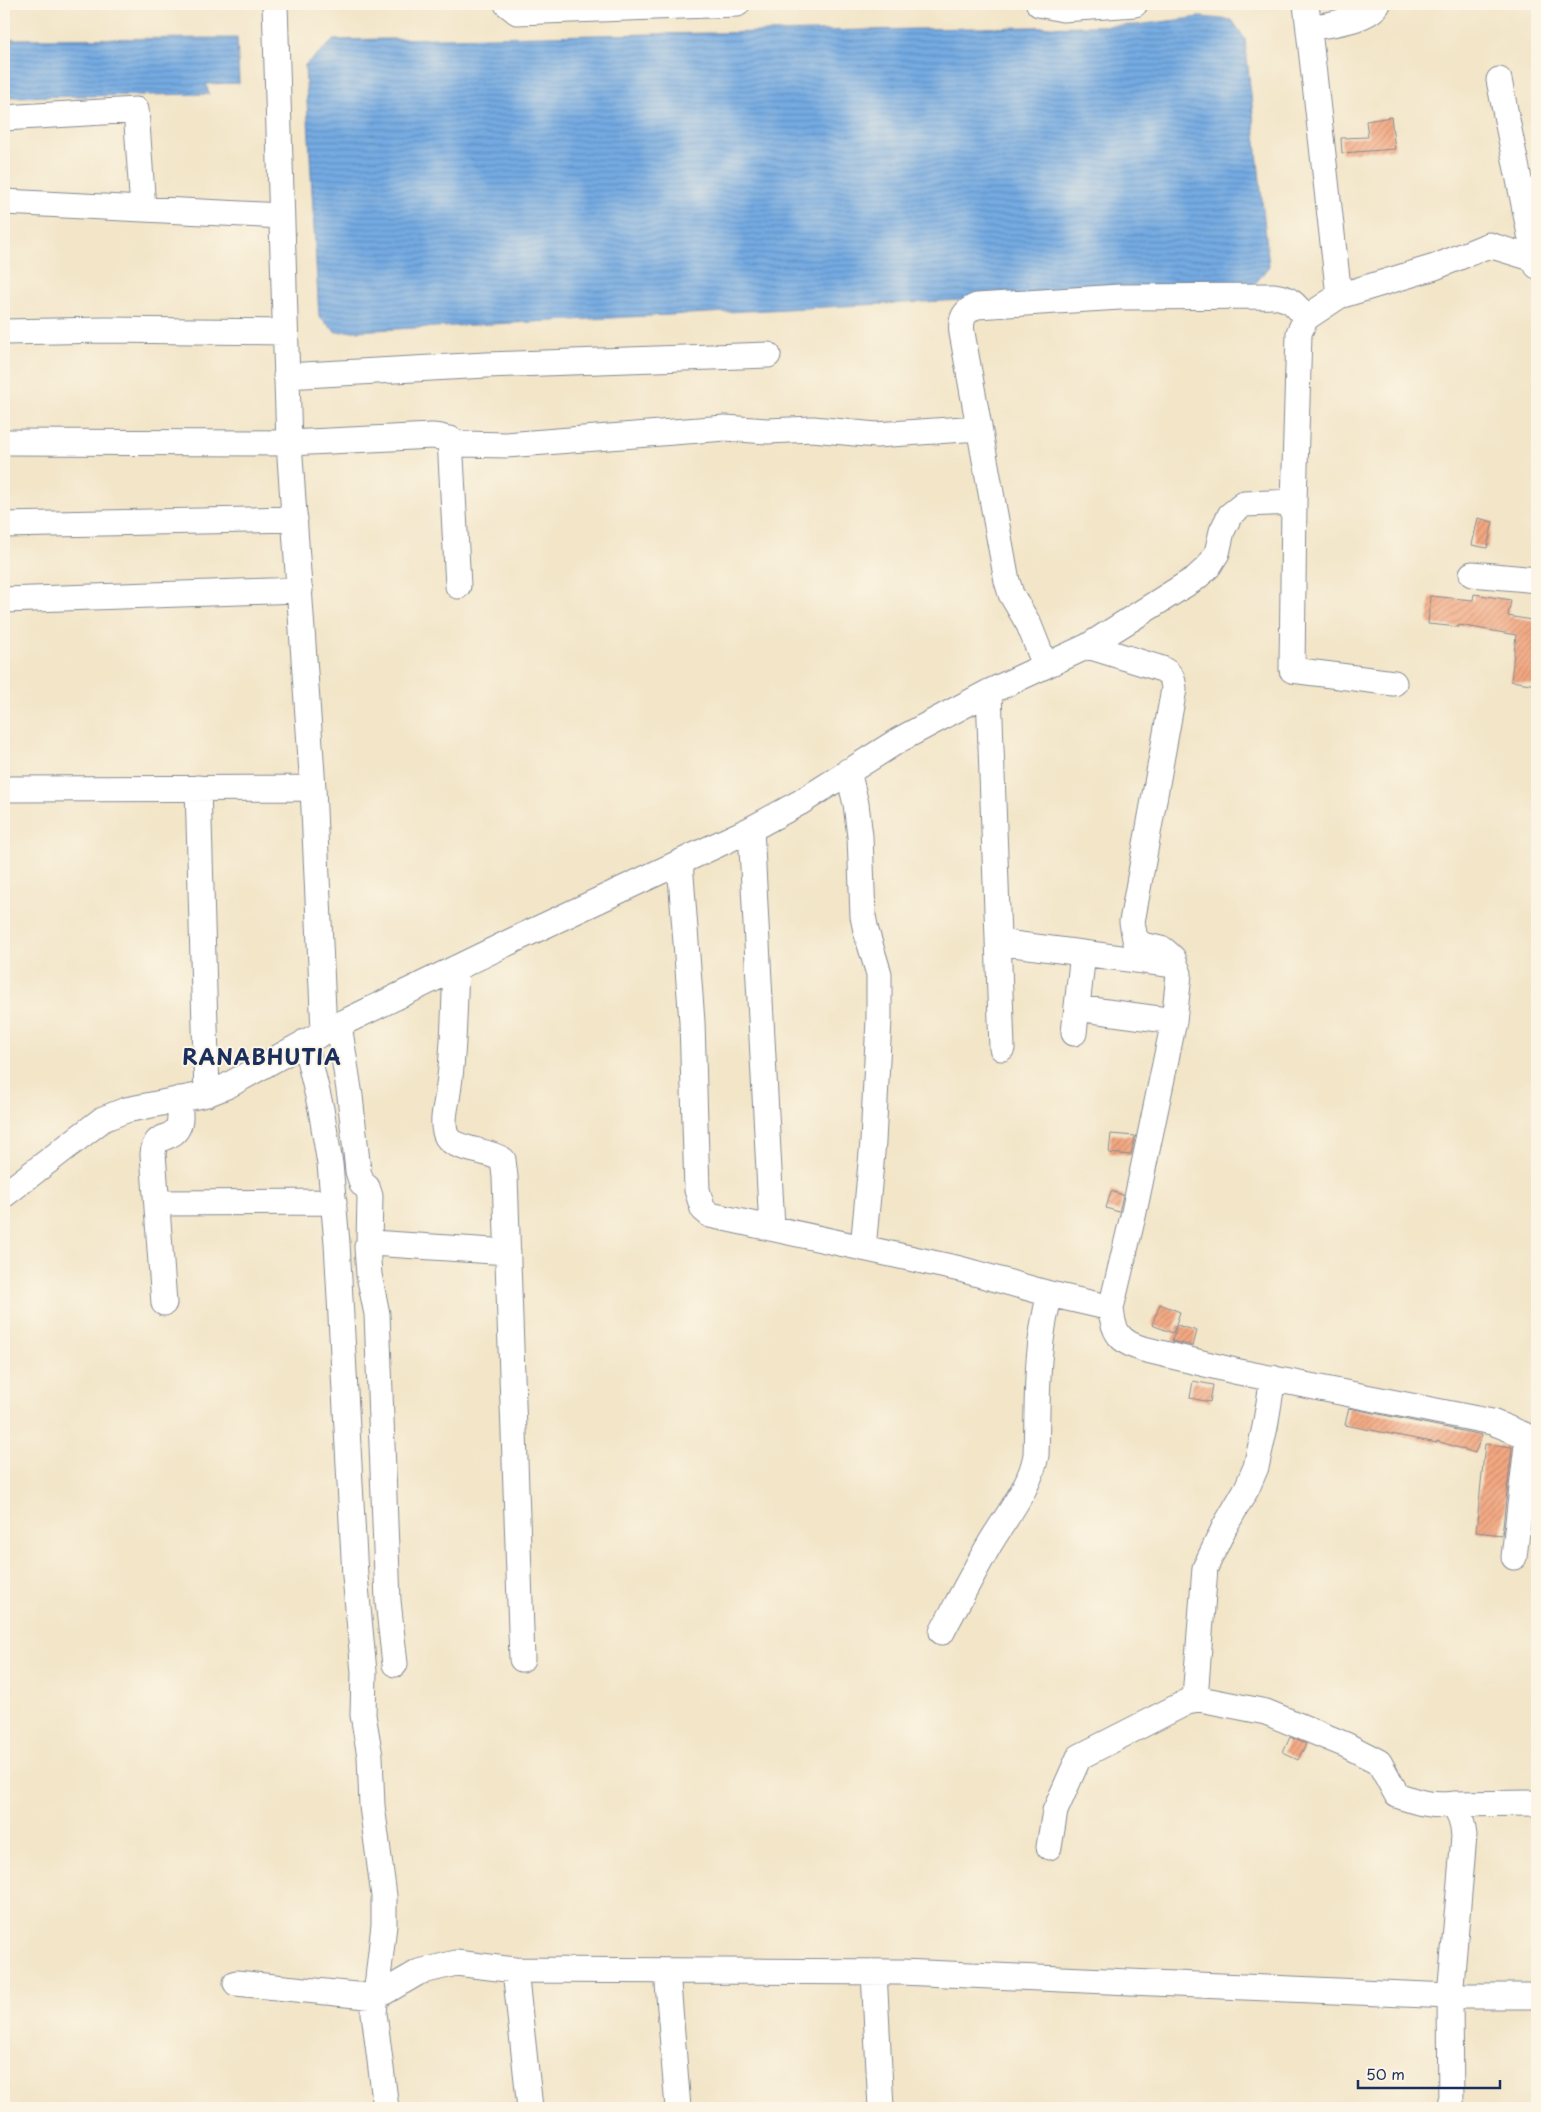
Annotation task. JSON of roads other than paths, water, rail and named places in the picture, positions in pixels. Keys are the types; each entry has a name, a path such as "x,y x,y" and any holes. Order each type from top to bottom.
{"street":[{"path":"275,4 289,443 313,788 322,1033 321,1109 334,1202 351,1474 355,1576 364,1672 363,1715 370,1756 372,1806 384,1896 384,1925 374,2013 386,2108"},
{"path":"507,4 517,12 737,4"},
{"path":"1039,4 1063,9 1135,4"},
{"path":"1339,296 1307,16 1365,16 1374,10 1378,4"},
{"path":"1499,80 1536,262"},
{"path":"4,118 136,110 143,209"},
{"path":"4,202 281,216"},
{"path":"1394,683 1292,670 1299,333 1306,318 1339,296 1435,267 1489,245 1536,262"},
{"path":"1045,665 1029,625 1011,594 961,323 969,309 977,306 1120,297 1273,296 1286,298 1306,318"},
{"path":"4,332 106,330 284,332"},
{"path":"286,376 486,365 768,355"},
{"path":"4,442 289,443 432,436 450,439 462,444 506,445 725,428 767,431 813,429 876,435 979,428"},
{"path":"450,439 458,586"},
{"path":"4,1195 103,1119 126,1110 206,1094 227,1086 322,1033 680,863 801,802 899,740 989,692 1088,646 1181,588 1210,566 1230,515 1244,504 1294,502"},
{"path":"4,525 295,519"},
{"path":"1472,574 1537,580"},
{"path":"4,600 300,590"},
{"path":"1088,646 1162,668 1170,674 1173,680 1172,703 1132,922 1135,939 1143,945 1164,950 1177,965 1179,974 1174,1020 1134,1212 1110,1308 1112,1324 1118,1336 1130,1345 1229,1370 1492,1422 1533,1439 1514,1557"},
{"path":"989,692 1002,1048"},
{"path":"848,771 856,804 860,836 863,916 879,974 880,1019 874,1142 863,1248"},
{"path":"198,788 206,1094"},
{"path":"4,790 313,788"},
{"path":"750,829 772,1228"},
{"path":"680,863 692,1022 698,1190 703,1209 710,1215 960,1268 1050,1294 1110,1308"},
{"path":"998,942 1177,965"},
{"path":"1074,1033 1083,953"},
{"path":"456,968 451,1074 444,1119 447,1136 456,1144 495,1154 503,1160 522,1659"},
{"path":"1077,1008 1174,1020"},
{"path":"322,1033 350,1096 358,1171 362,1184 367,1187 370,1196 369,1244 366,1250 377,1314 387,1591 395,1664"},
{"path":"164,1303 154,1145 157,1140 175,1131 179,1125 179,1099"},
{"path":"157,1202 334,1202"},
{"path":"369,1244 508,1252"},
{"path":"942,1632 1034,1467 1036,1455 1038,1361 1042,1323 1050,1294"},
{"path":"1195,1698 1205,1568 1224,1526 1247,1488 1256,1467 1273,1378"},
{"path":"1049,1847 1055,1811 1080,1757 1195,1698 1266,1712 1346,1745 1379,1762 1397,1795 1418,1803 1441,1806 1453,1804 1537,1803"},
{"path":"1451,2108 1450,1996 1464,1836 1463,1822 1453,1804"},
{"path":"236,1983 376,1997 419,1972 456,1963 515,1970 874,1972 1450,1996 1537,1996"},
{"path":"515,1970 530,2108"},
{"path":"667,1971 678,2108"},
{"path":"874,1972 881,2108"}],"water":[{"path":"1200,17 1232,20 1245,39 1269,266 1254,285 336,332 319,317 305,65 334,40 1137,25"},
{"path":"237,38 239,83 206,84 209,94 4,97 4,39"}],"district":[{"name":"RANABHUTIA","path":"262,1056"}]}
